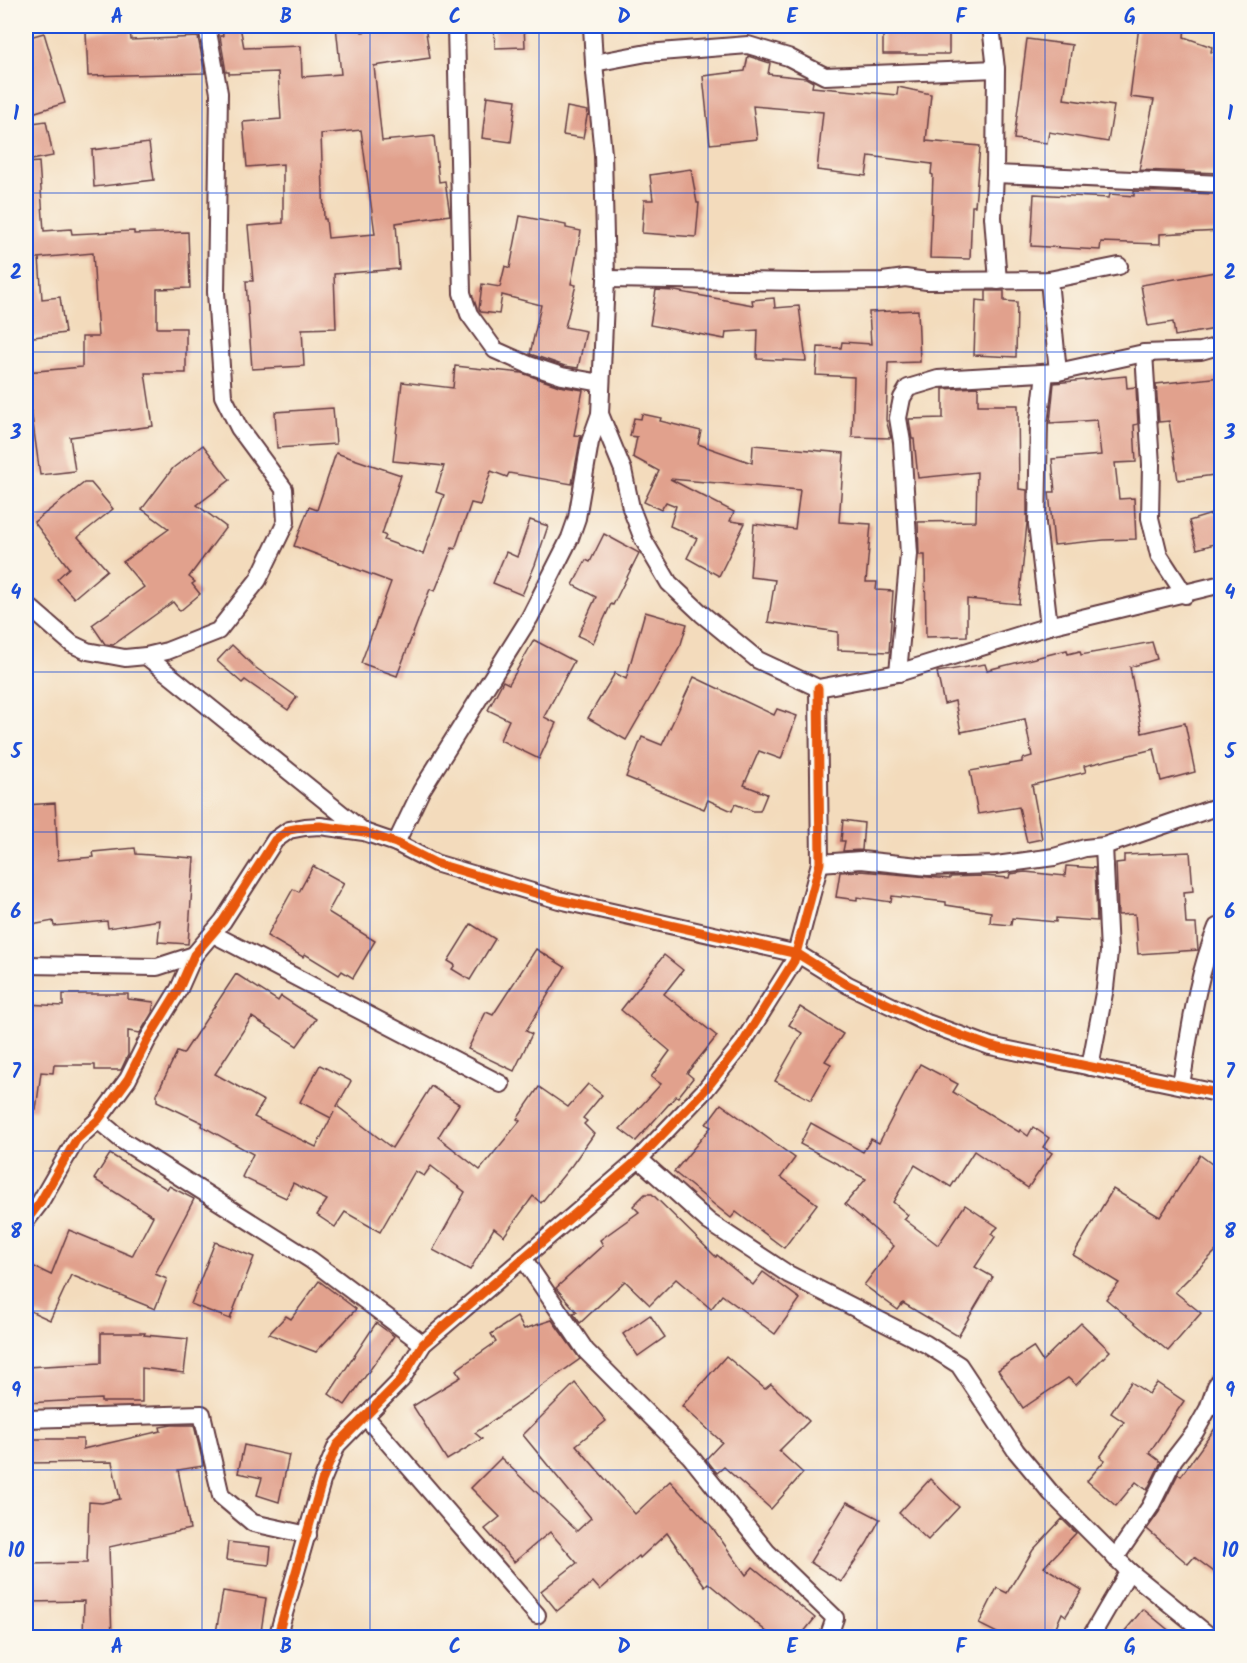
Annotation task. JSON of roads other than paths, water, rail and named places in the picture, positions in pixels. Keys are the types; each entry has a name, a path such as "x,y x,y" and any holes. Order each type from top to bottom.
{"street":[{"path":"26,604 72,644 87,651 125,658 167,651 218,631 258,580 286,522 284,489 239,428 224,396 216,292 219,93 207,26"},
{"path":"456,26 462,293 469,314 495,350 562,376 601,383"},
{"path":"396,843 421,790 530,618 570,538 577,518 590,442 600,414 606,279 603,154 592,26"},
{"path":"991,26 996,69 993,217 998,281"},
{"path":"594,63 647,53 748,45 788,57 825,76 996,69"},
{"path":"995,174 1221,184"},
{"path":"606,279 804,282 883,281 905,278 927,281 1049,280 1119,266"},
{"path":"1049,280 1051,373 1039,423 1037,524 1049,626"},
{"path":"898,673 909,554 902,442 898,418 902,398 908,388 938,379 1051,373 1144,353 1201,351 1221,345"},
{"path":"1144,353 1151,465 1150,518 1160,555 1185,594"},
{"path":"600,414 623,470 631,508 643,539 669,583 702,615 758,660 818,688 898,673 1049,626 1221,584"},
{"path":"146,656 364,832"},
{"path":"277,1638 324,1475 337,1444 401,1380 423,1344 639,1159 706,1089 742,1044 798,954 820,863 818,688"},
{"path":"820,863 861,860 927,867 996,865 1054,857 1085,848 1104,846 1221,805"},
{"path":"26,1221 39,1204 76,1140 98,1120 128,1079 147,1041 179,989 194,955 213,934 275,840 289,830 320,826 364,832 396,843 435,863 559,900 798,954 848,985 927,1023 990,1046 1221,1094"},
{"path":"1090,1067 1105,988 1109,952 1104,846"},
{"path":"1181,1085 1200,977 1218,927"},
{"path":"213,934 501,1084"},
{"path":"26,965 157,967 194,955"},
{"path":"157,967 179,989"},
{"path":"98,1120 123,1141 311,1260 423,1344"},
{"path":"639,1159 709,1222 788,1274 926,1344 960,1365 1030,1470 1129,1571 1212,1638"},
{"path":"523,1258 586,1351 690,1456 767,1552 835,1618 828,1638"},
{"path":"1115,1558 1150,1507 1174,1459 1195,1432 1208,1409 1221,1377"},
{"path":"26,1419 202,1414 221,1496 254,1523 308,1535"},
{"path":"364,1416 537,1615"},
{"path":"1090,1638 1129,1571"}]}
